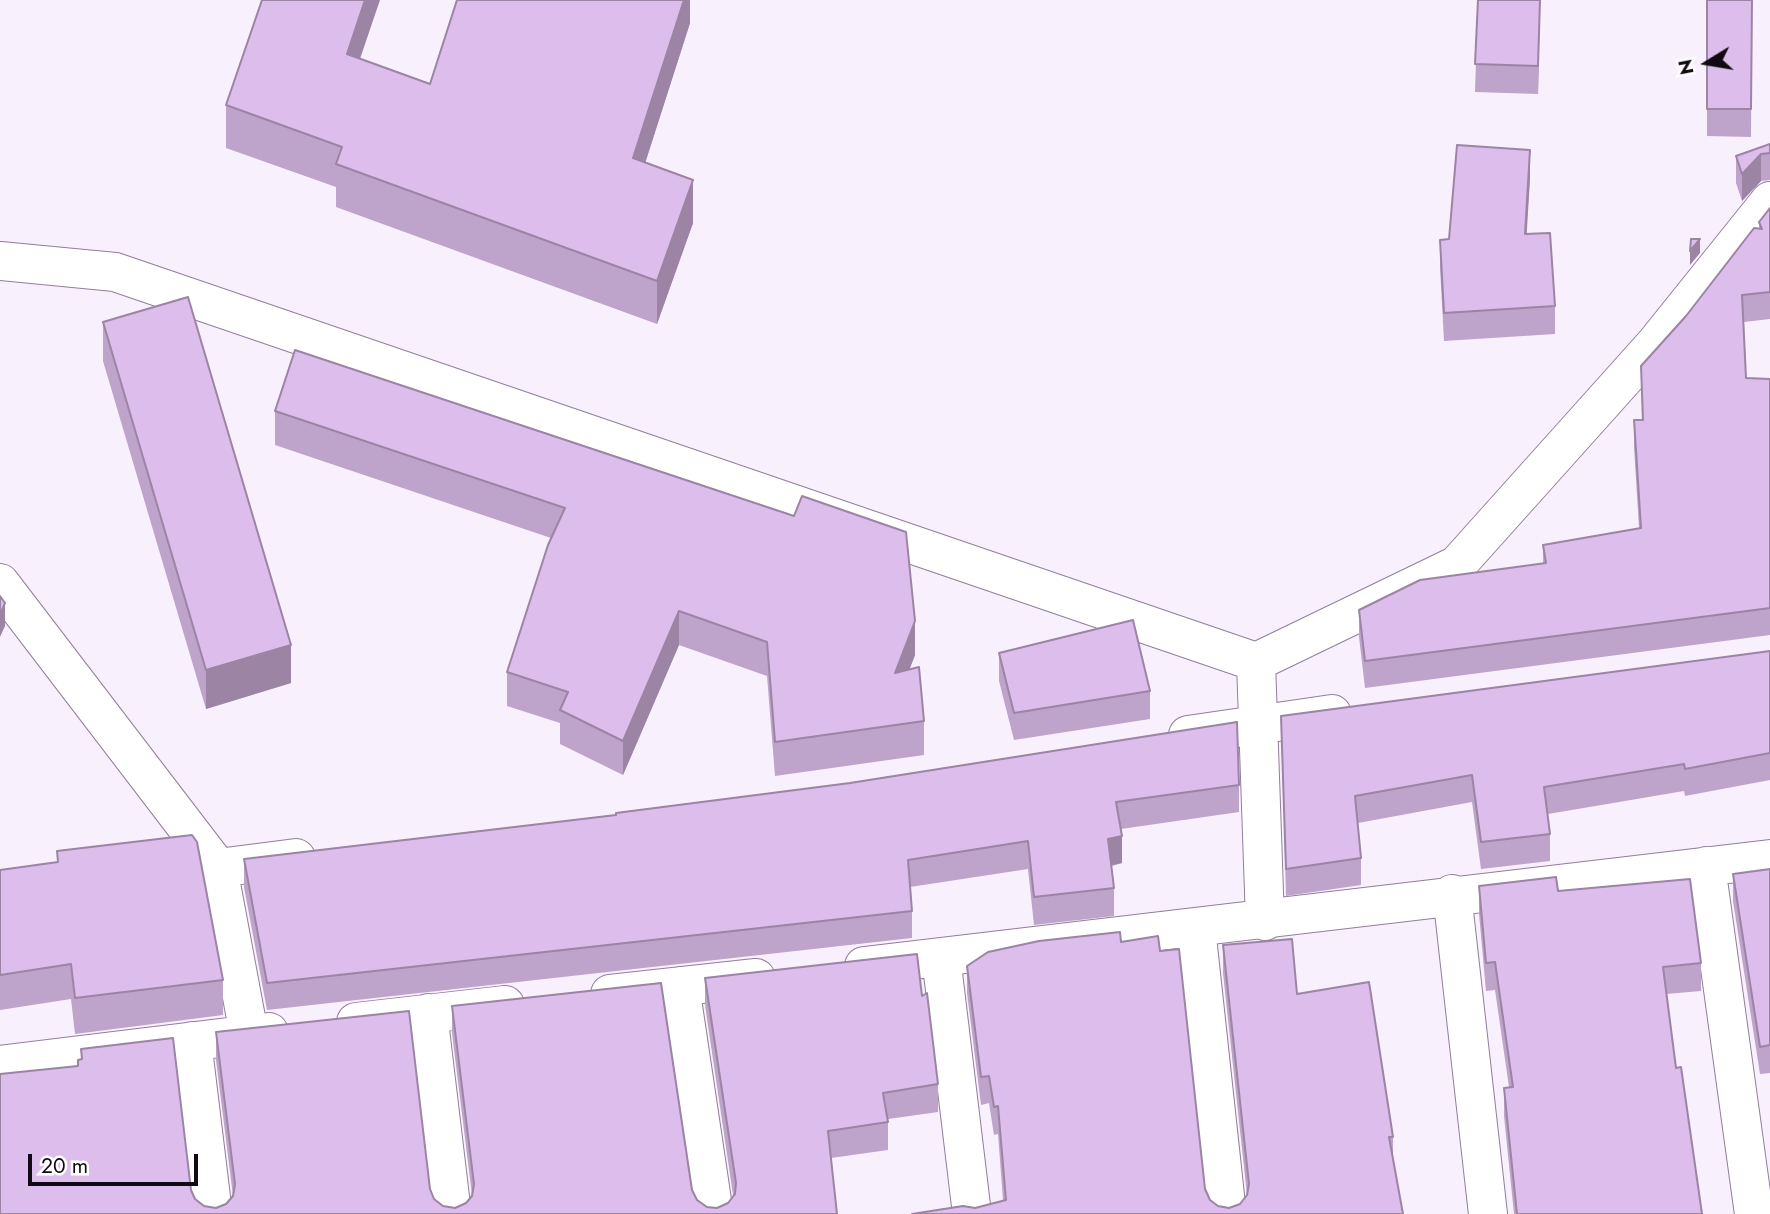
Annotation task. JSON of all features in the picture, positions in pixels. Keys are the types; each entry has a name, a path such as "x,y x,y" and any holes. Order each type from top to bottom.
{"street":[{"path":"0,261 115,272 1256,662 1457,565 1656,343 1770,201"},
{"path":"0,583 218,868 249,1034"},
{"path":"1256,662 1265,920"},
{"path":"1148,741 1369,709"},
{"path":"218,868 327,854"},
{"path":"831,969 1265,920 1452,894 1770,859"},
{"path":"1706,866 1754,1214"},
{"path":"1452,894 1488,1214"},
{"path":"1196,928 1227,1214"},
{"path":"941,957 972,1214"},
{"path":"574,998 790,974"},
{"path":"680,986 714,1214"},
{"path":"0,1065 534,1002"},
{"path":"428,1013 452,1214"},
{"path":"192,1041 213,1214"}],"building":[{"path":"262,0 365,0 347,54 430,84 457,0 684,0 633,158 693,180 657,281 336,164 342,147 226,105"},
{"path":"1478,0 1540,0 1538,66 1475,64"},
{"path":"1707,0 1752,0 1751,109 1707,109"},
{"path":"1770,144 1770,153 1761,154 1742,174 1736,156"},
{"path":"1457,145 1530,150 1525,234 1550,233 1555,306 1444,313 1440,240 1449,239"},
{"path":"1770,208 1770,292 1742,295 1746,378 1770,379 1770,608 1365,661 1359,610 1420,580 1546,563 1543,545 1641,528 1634,420 1643,420 1641,366 1686,316 1754,228 1762,229 1759,222"},
{"path":"1691,239 1700,239 1690,251"},
{"path":"188,297 291,645 206,670 103,322"},
{"path":"295,350 794,516 802,496 906,532 915,621 895,673 919,667 924,721 775,742 767,642 679,611 623,741 560,710 568,692 507,672 548,545 565,508 275,411"},
{"path":"0,596 5,603 0,615"},
{"path":"1133,620 1150,691 1014,713 999,653"},
{"path":"1770,651 1770,753 1685,769 1684,764 1544,787 1550,834 1481,842 1472,775 1355,796 1361,858 1286,869 1281,716"},
{"path":"1237,722 1239,785 1116,802 1122,836 1108,839 1114,888 1034,897 1028,841 908,860 912,911 267,983 244,859 616,815 850,783"},
{"path":"192,835 197,842 223,980 75,998 71,964 0,975 0,870 58,862 57,851"},
{"path":"1770,869 1770,1045 1760,1047 1733,874"},
{"path":"1556,877 1558,891 1690,879 1701,963 1663,967 1676,1068 1681,1067 1702,1214 1517,1214 1504,1088 1513,1087 1495,962 1486,963 1479,886"},
{"path":"1120,932 1121,942 1158,936 1160,951 1179,949 1205,1189 1210,1200 1218,1206 1229,1208 1240,1204 1247,1195 1249,1184 1223,945 1292,939 1297,994 1369,982 1393,1137 1389,1137 1403,1214 912,1214 963,1206 975,1208 1006,1200 998,1106 994,1107 989,1076 981,1077 967,966 988,952 1039,941"},
{"path":"917,954 922,996 927,993 938,1084 883,1093 888,1122 828,1131 837,1214 0,1214 0,1074 78,1066 78,1060 82,1059 81,1049 173,1038 191,1190 195,1199 204,1206 216,1208 226,1204 233,1196 235,1184 216,1032 409,1011 430,1189 434,1199 443,1206 455,1208 466,1203 472,1196 474,1184 452,1006 661,983 692,1190 697,1200 707,1207 717,1208 728,1203 735,1194 736,1183 705,978"}]}
